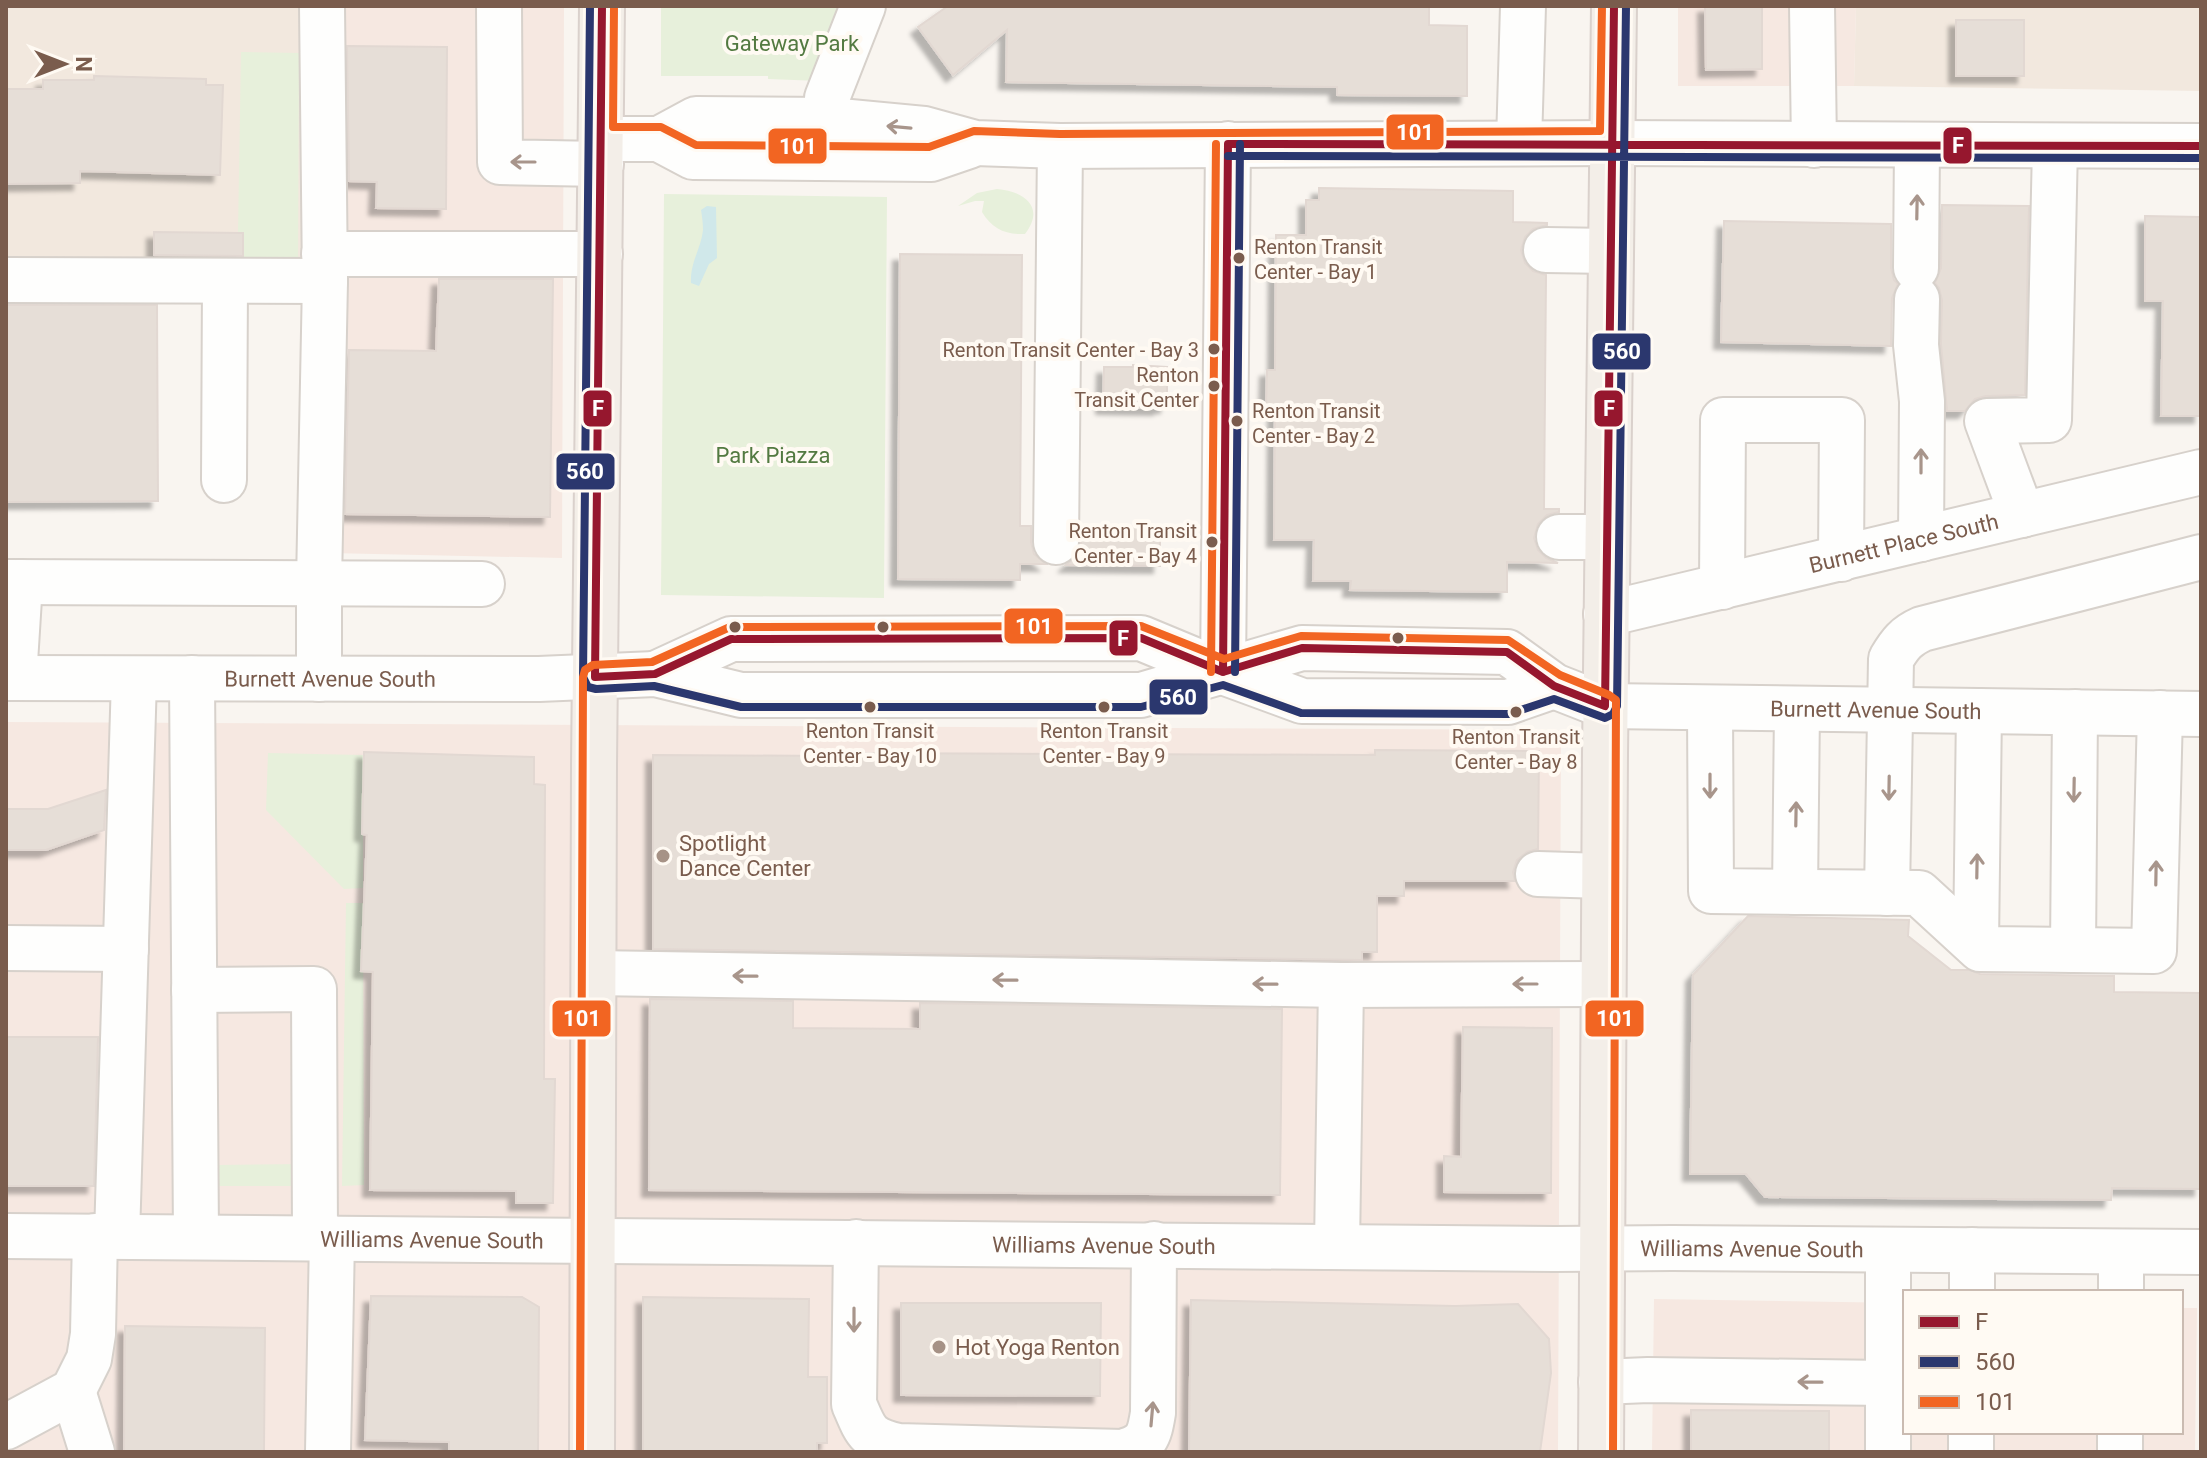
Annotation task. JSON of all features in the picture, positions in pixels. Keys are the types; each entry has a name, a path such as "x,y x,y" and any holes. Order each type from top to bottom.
{"main road":[{"path":"592,1452 602,6"},
{"path":"1601,1452 1605,706 1614,6"}],"street":[{"path":"319,679 324,268 322,6"},
{"path":"499,6 500,162 601,151 659,139 696,119 829,120 924,129 975,143 1060,146 1519,143 2201,146"},
{"path":"829,120 827,98 863,6"},
{"path":"1519,143 1523,6"},
{"path":"1812,6 1814,145"},
{"path":"659,139 693,157 931,159 975,143"},
{"path":"1223,672 1228,144"},
{"path":"1917,145 1916,345 1922,401 1921,539"},
{"path":"1056,542 1060,146"},
{"path":"2022,515 1987,421 2049,420 2055,146"},
{"path":"1546,250 1611,251"},
{"path":"6,280 225,281 324,268 600,254"},
{"path":"224,480 225,281"},
{"path":"1722,587 1723,420 1842,420 1841,559"},
{"name":"Burnett Place South","path":"1606,614 2201,472"},
{"path":"1559,537 1607,537"},
{"path":"1887,893 1891,659 1902,640 1922,629 2201,557"},
{"path":"10,678 13,582 482,584"},
{"name":"Burnett Avenue South","path":"655,674 731,639 1141,638 1223,672"},
{"name":"Burnett Avenue South","path":"10,678 319,679 655,674 741,695 1141,695 1302,648 1507,652 1554,686 1605,706 2180,713"},
{"path":"192,678 196,1237"},
{"path":"6,1427 73,1391 89,1359 106,1236 126,949 134,679"},
{"path":"1710,708 1711,891 1919,893 1980,949 2154,951 2180,713"},
{"path":"1795,892 1797,709"},
{"path":"1976,944 1979,711"},
{"path":"2073,950 2075,712"},
{"path":"1538,874 1604,876"},
{"path":"6,948 126,949"},
{"path":"594,973 1341,985 1603,984"},
{"path":"1337,1246 1341,985"},
{"path":"194,990 314,989 324,1238 328,1452"},
{"name":"Williams Avenue South","path":"6,1236 1888,1250 1972,1271 2121,1272 2201,1252"},
{"path":"856,1242 854,1404 864,1427 878,1441 898,1446 1123,1452 1141,1446 1150,1431 1153,1413 1154,1244"},
{"path":"1888,1250 1888,1452"},
{"path":"1601,1382 1888,1383"},
{"path":"73,1391 92,1452"}],"shaded area":[{"path":"6,6 313,6 315,266 6,270"},
{"path":"329,6 564,6 562,558 329,553"},
{"path":"1678,6 1856,6 1854,86 1678,86"},
{"path":"1856,6 2201,6 2201,91 1854,86"},
{"path":"6,722 1561,730 1558,1452 6,1452"},
{"path":"1654,1299 1903,1303 1903,1434 2183,1434 2183,1308 2197,1308 2195,1452 1652,1452"}],"green space":[{"name":"Gateway Park","path":"661,6 845,6 820,81 768,79 768,76 661,76"},
{"path":"241,52 299,53 298,270 243,270 243,234 238,233"},
{"path":"997,189 1016,193 1029,202 1033,216 1025,234 995,227 982,212 984,201 958,206 977,193"},
{"name":"Park Piazza","path":"664,194 887,197 884,598 661,595"},
{"path":"268,753 363,755 363,888 344,889 266,810"},
{"path":"346,903 363,903 364,1185 342,1186"},
{"path":"311,1164 311,1186 218,1186 217,1165"}],"water":[{"path":"707,206 716,207 717,258 709,264 699,286 691,283 691,275 703,230 701,210"}],"building":[{"path":"948,6 1429,6 1429,25 1467,26 1467,96 1337,95 1337,87 1006,82 1007,30 953,75 918,27"},
{"path":"1705,6 1762,6 1762,69 1706,70"},
{"path":"1956,20 2024,20 2024,76 1956,76"},
{"path":"347,46 447,47 446,209 376,208 377,182 349,181"},
{"path":"94,76 206,79 206,85 223,85 220,175 80,171 80,183 6,184 6,89 43,89 43,80 94,80"},
{"path":"1319,188 1513,191 1513,222 1547,223 1533,229 1525,237 1521,250 1525,263 1533,271 1546,275 1544,509 1559,509 1559,512 1547,515 1538,524 1534,538 1538,550 1558,563 1507,562 1507,592 1350,590 1351,581 1313,581 1314,540 1274,540 1275,409 1266,408 1267,370 1275,370 1276,235 1306,235 1306,200 1319,200"},
{"path":"1942,205 2029,206 2025,395 1986,396 1975,399 1965,411 1947,411 1941,344 1942,300 1935,283 1941,268"},
{"path":"2145,216 2201,217 2201,416 2161,416 2163,301 2145,301"},
{"path":"1724,221 1891,224 1891,268 1898,284 1892,298 1891,346 1721,342"},
{"path":"154,232 243,233 243,256 154,255"},
{"path":"900,254 1022,255 1020,526 1031,526 1034,554 1046,564 1020,564 1020,580 898,579"},
{"path":"439,279 553,279 550,517 345,514 349,350 436,351"},
{"path":"6,305 157,305 158,501 6,502"},
{"path":"1104,367 1167,367 1167,406 1103,407"},
{"path":"1081,526 1160,527 1160,566 1066,565 1078,554"},
{"path":"1375,750 1539,751 1538,849 1527,852 1517,860 1513,872 1515,881 1404,881 1404,896 1377,896 1377,952 1362,952 1362,960 653,949 653,755 1375,755"},
{"path":"364,752 534,757 534,784 545,785 544,1079 555,1079 553,1203 516,1203 516,1191 370,1190 373,972 361,971 367,835 362,834"},
{"path":"106,790 104,830 46,850 6,850 6,809 48,809"},
{"path":"1748,916 1909,920 1908,936 1951,970 1970,970 1980,974 2114,976 2114,992 2201,993 2201,1189 2112,1188 2111,1200 1765,1197 1746,1174 1690,1174 1693,975"},
{"path":"650,999 793,1001 793,1028 920,1029 920,1003 1282,1009 1280,1195 649,1190"},
{"path":"1463,1027 1552,1028 1551,1193 1444,1192 1444,1156 1461,1157"},
{"path":"6,1037 98,1037 94,1186 6,1186"},
{"path":"371,1296 522,1297 539,1307 538,1452 449,1452 449,1442 365,1440"},
{"path":"643,1297 809,1299 808,1377 827,1377 827,1443 817,1443 817,1452 643,1452"},
{"path":"1191,1300 1455,1306 1518,1304 1549,1339 1551,1373 1540,1452 1189,1452"},
{"path":"901,1303 1101,1303 1100,1396 901,1395"},
{"path":"125,1326 265,1328 264,1452 124,1452"},
{"path":"1691,1410 1829,1411 1829,1452 1691,1452"}],"transit line":[{"name":"560","path":"590,6 583,677 588,687 654,686 741,707 1141,707 1223,685 1301,713 1509,714 1554,699 1605,718 1613,714 1617,706 1626,6"},
{"name":"F","path":"602,6 595,677 655,674 731,639 1141,638 1223,672 1302,648 1507,652 1554,686 1605,706 1614,6"},
{"name":"101","path":"614,6 613,127 661,127 696,145 929,147 974,131 1060,134 1600,131 1602,6"},
{"name":"101","path":"1211,672 1216,144"},
{"name":"F","path":"1228,144 2201,146"},
{"name":"F","path":"1223,672 1228,144"},
{"name":"560","path":"1235,672 1240,144"},
{"name":"560","path":"1228,156 2201,158"},
{"name":"101","path":"580,1452 585,670 593,665 652,662 730,627 1141,626 1224,659 1301,636 1508,640 1560,675 1616,700 1613,1452"}],"place":[{"name":"Renton Transit Center - Bay 1","path":"1239,258"},
{"name":"Renton Transit Center - Bay 3","path":"1214,349"},
{"name":"Renton Transit Center","path":"1214,386"},
{"name":"Renton Transit Center - Bay 2","path":"1237,421"},
{"name":"Renton Transit Center - Bay 4","path":"1212,542"},
{"name":"Renton Transit Center - Bay 10","path":"870,707"},
{"name":"Renton Transit Center - Bay 9","path":"1104,707"},
{"name":"Renton Transit Center - Bay 8","path":"1516,712"},
{"name":"Spotlight Dance Center","path":"663,856"},
{"name":"Hot Yoga Renton","path":"939,1347"}]}
